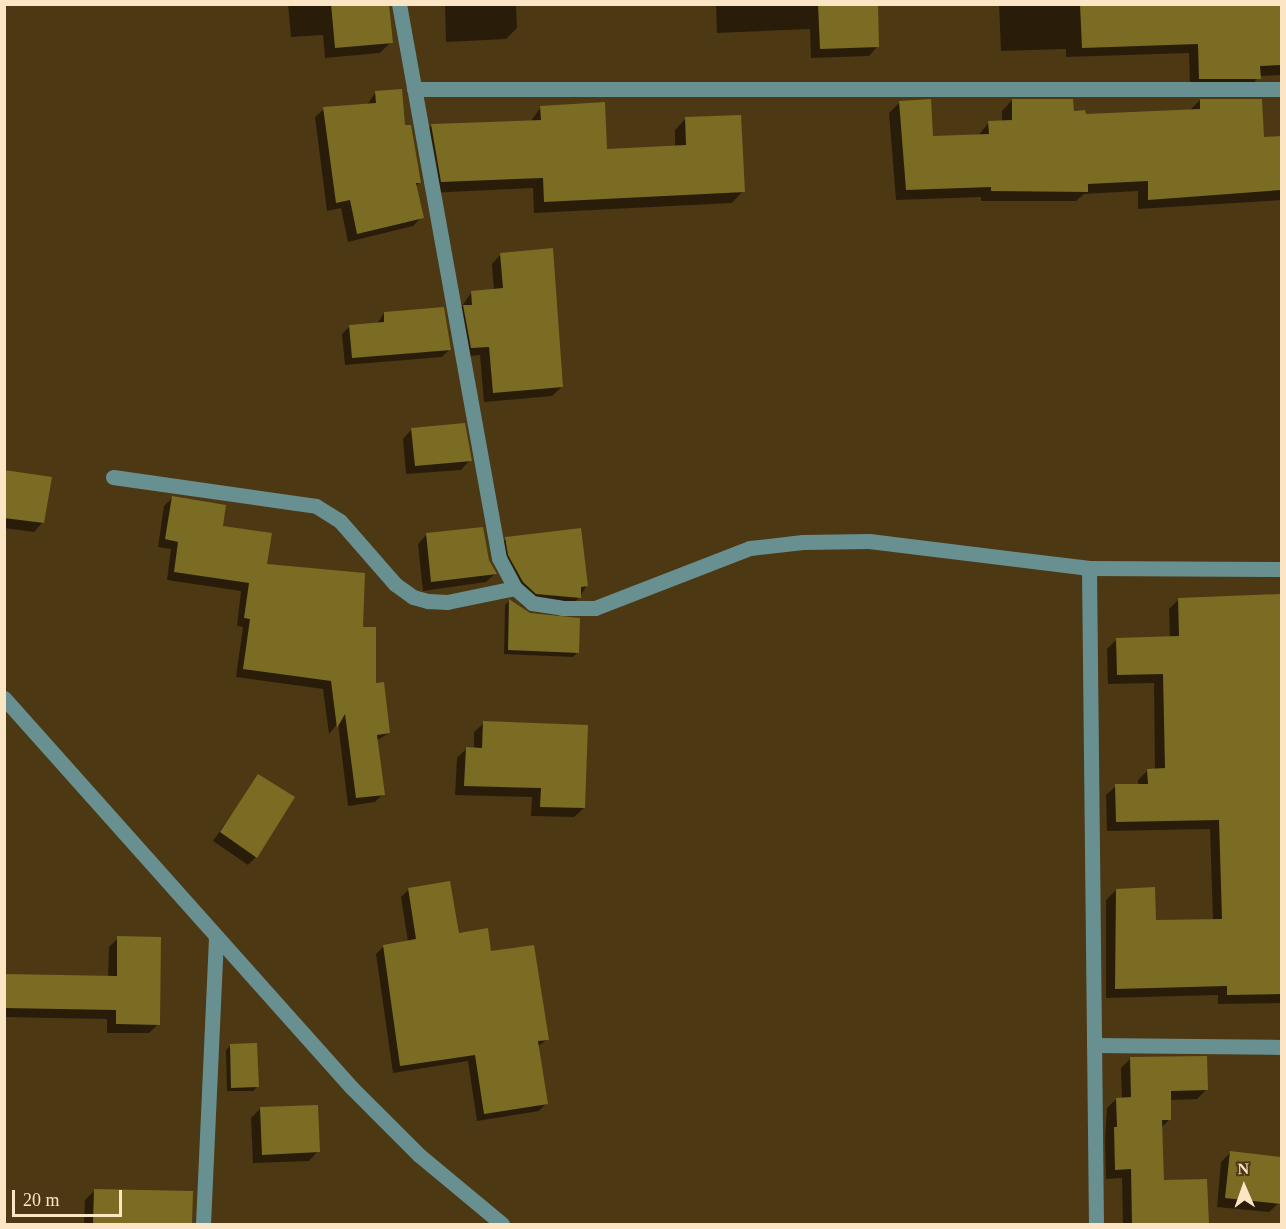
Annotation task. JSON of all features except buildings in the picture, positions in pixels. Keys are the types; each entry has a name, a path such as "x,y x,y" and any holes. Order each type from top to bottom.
{"street":[{"path":"399,4 500,558 514,588 532,603 562,608 595,608 750,548 803,542 869,541 1089,568 1281,570"},
{"path":"414,89 1281,89"},
{"path":"113,477 316,506 340,521 395,584 413,597 447,602 514,588"},
{"path":"1089,568 1096,1224"},
{"path":"4,698 351,1087 419,1155 502,1224"},
{"path":"203,1224 216,936"},
{"path":"1094,1045 1281,1047"}]}
